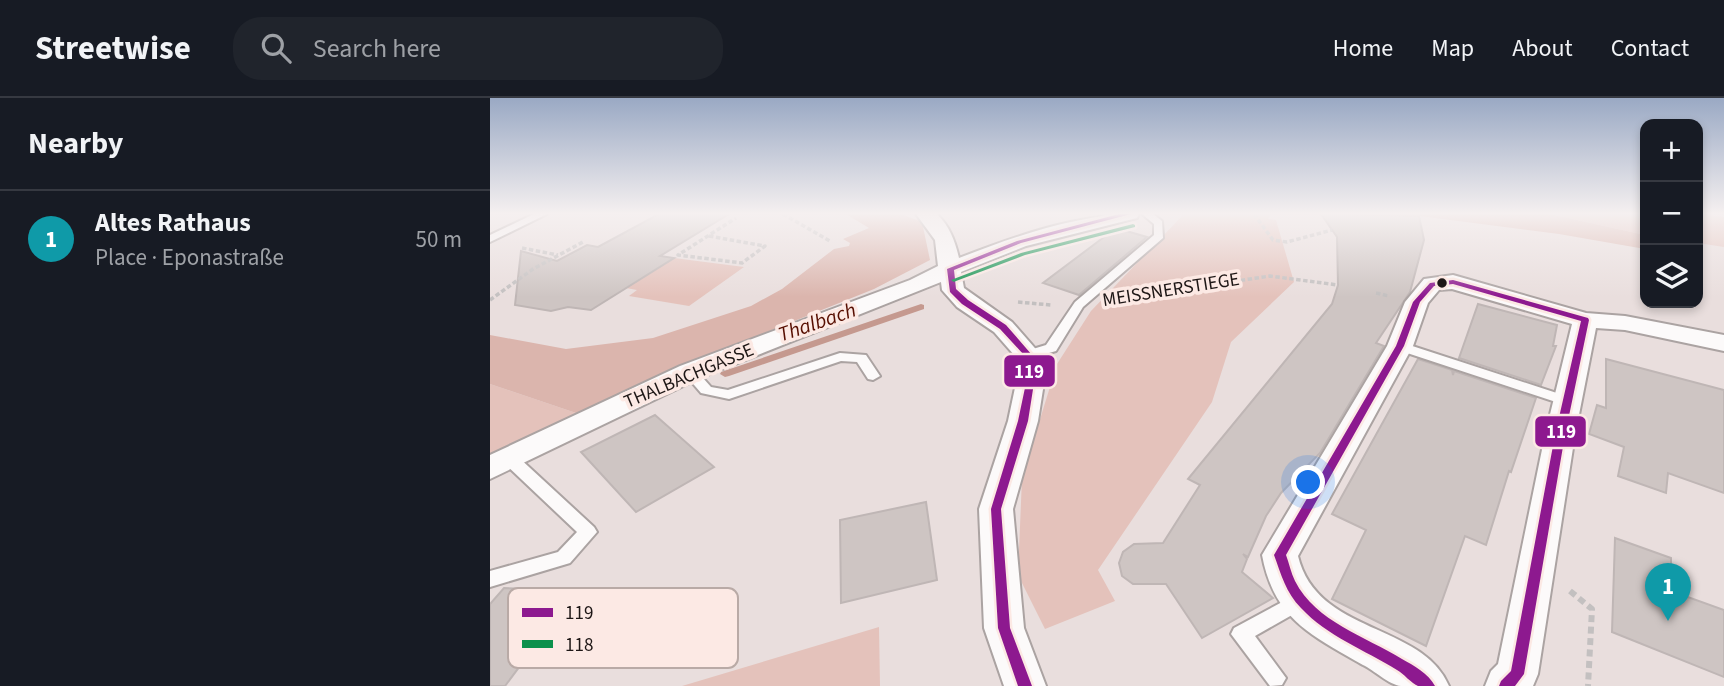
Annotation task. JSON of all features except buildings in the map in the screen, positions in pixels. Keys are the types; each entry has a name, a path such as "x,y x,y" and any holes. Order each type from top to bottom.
{"street":[{"path":"945,241 954,290 965,302 1003,327 1028,355 1030,383 1023,421 996,509 1003,628 1025,686"},
{"name":"THALBACHGASSE","path":"500,464 690,372 918,285 950,269 1021,241"},
{"path":"1429,686 1394,659 1322,622 1299,601 1282,572 1280,555 1400,346 1417,302 1432,284 1453,282 1585,320 1625,323 1724,343"},
{"path":"1506,686 1517,674 1567,401 1585,320"}],"lane":[{"path":"1079,305 1152,241"},
{"name":"MEISSNERSTIEGE","path":"1028,355 1051,348 1079,305"},
{"path":"1400,346 1567,401"},
{"path":"690,372 706,390 729,395 840,357 861,358 873,376"},
{"path":"490,579 564,558 588,532 500,464"},
{"path":"1275,678 1241,634 1299,601"}],"path":[{"path":"700,241 678,255 741,263 765,246 739,241"},
{"path":"490,300 533,270 583,242"},
{"name":"MEISSNERSTIEGE","path":"1079,305 1270,276 1338,285"},
{"path":"1536,564 1592,610 1588,686"}],"shaded area":[{"path":"847,241 926,241 930,260 874,289 757,336 579,414 490,384 490,335 566,349 653,338 751,306 782,289 834,249 849,246"},
{"path":"1158,241 1282,241 1294,282 1231,342 1212,402 1098,570 1115,601 1045,629 1018,575 1022,478 1057,364 1091,311"},
{"path":"1602,241 1640,241 1640,248"},
{"path":"1703,241 1724,241 1724,247 1703,244"},
{"path":"674,258 744,267 689,306 629,296 637,290 626,288"},
{"path":"490,384 579,414 490,456"},
{"path":"879,627 880,686 682,686"}],"waterway":[{"name":"Thalbach","path":"725,374 921,307"}],"transit line":[{"name":"119","path":"1021,241 950,269 953,290 965,302 1003,327 1028,355 1030,383 1023,421 996,509 1004,628 1025,686"},
{"name":"118","path":"954,280 1023,254 1072,241"},
{"name":"119","path":"1428,686 1407,669 1321,619 1303,603 1289,582 1280,555 1400,346 1417,302 1432,284 1453,282 1585,320 1560,435 1517,674 1506,686"}],"place":[{"name":"Altes Rathaus","path":"1668,621"}]}
